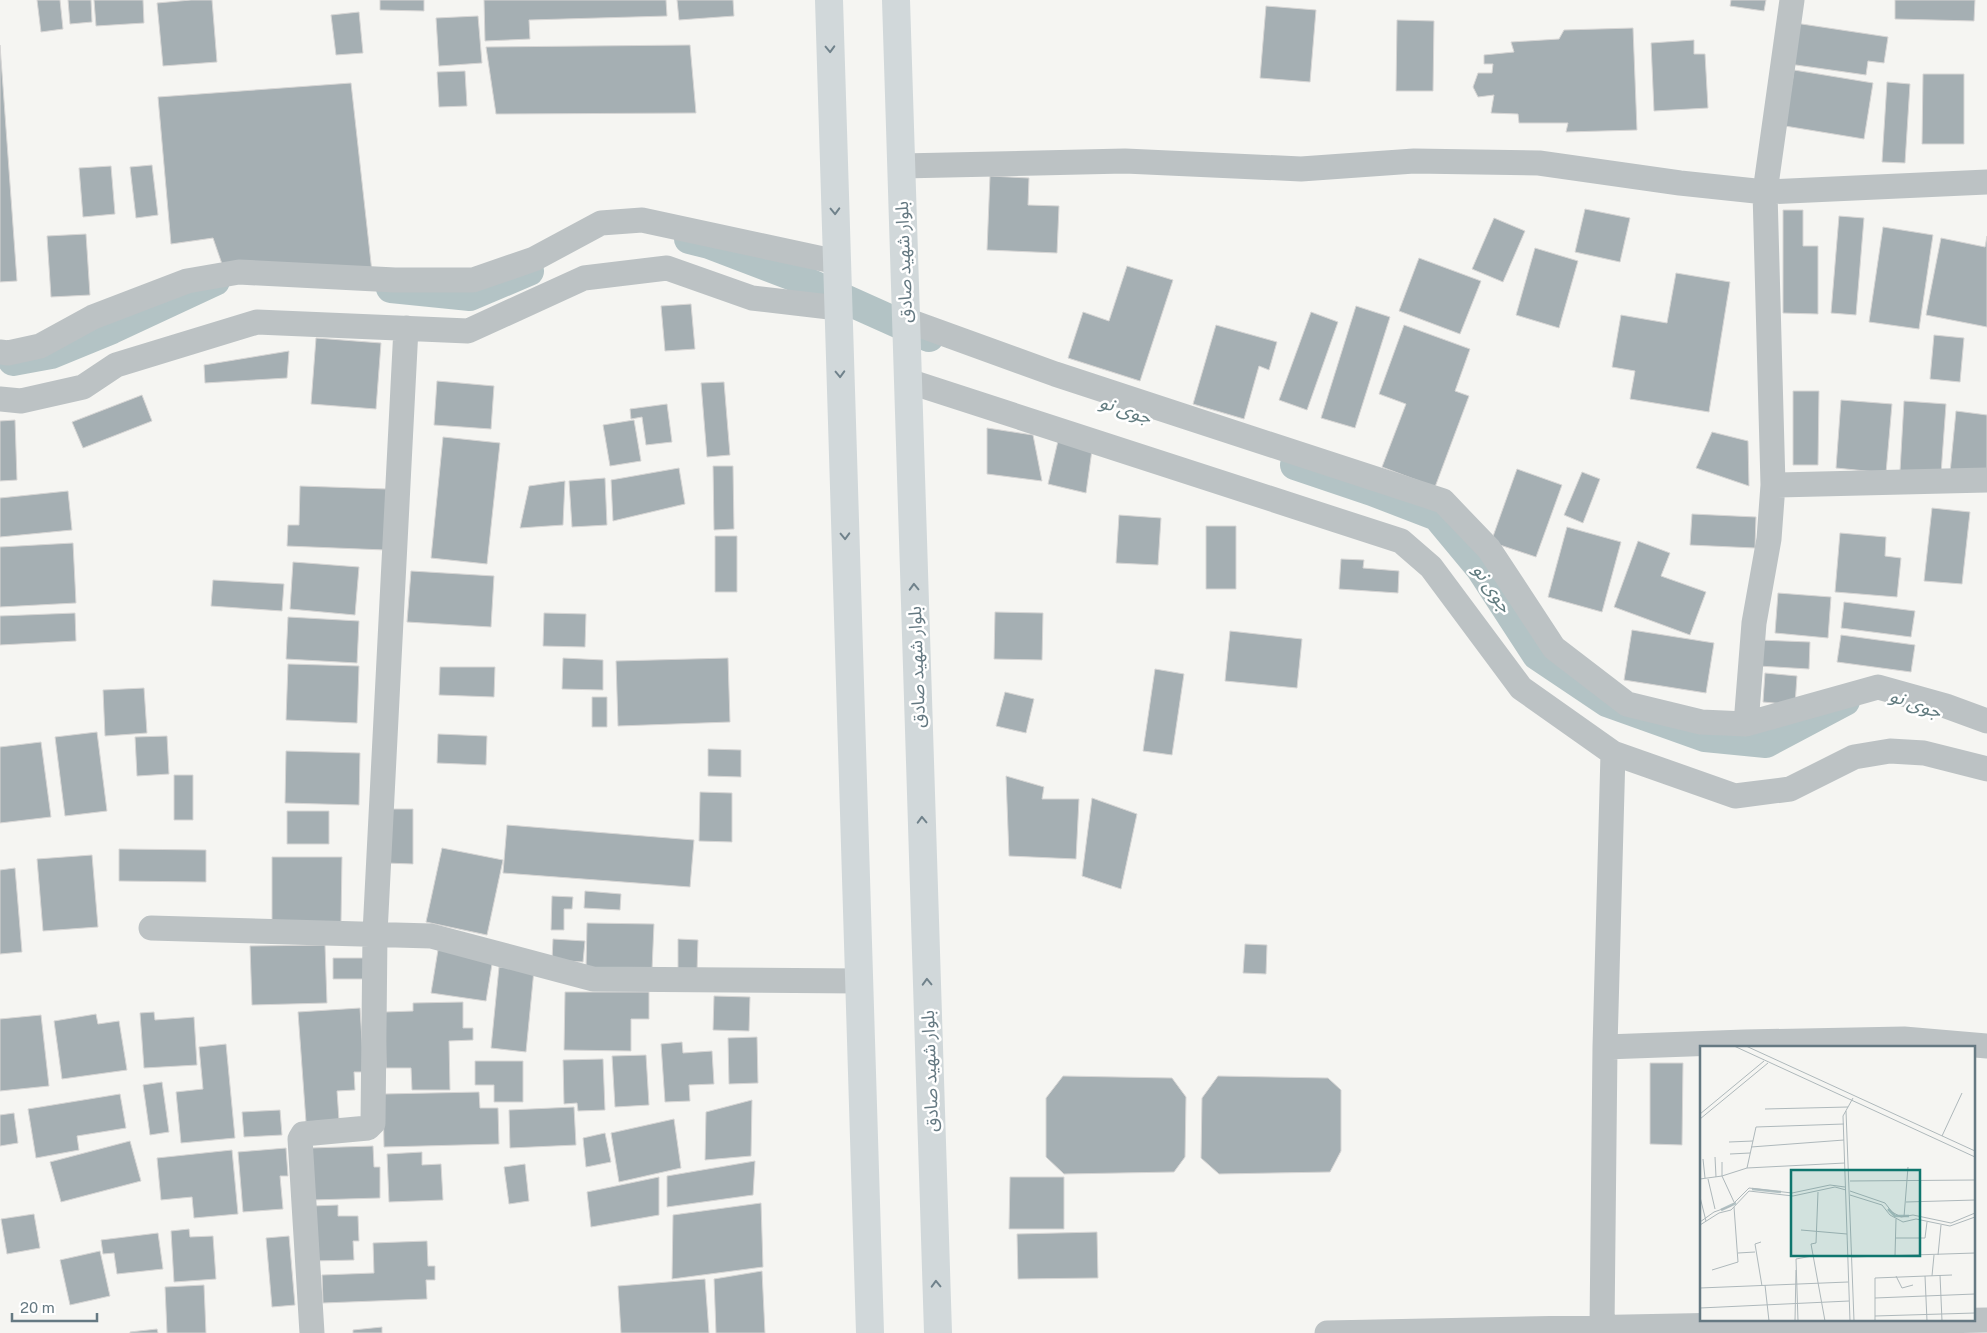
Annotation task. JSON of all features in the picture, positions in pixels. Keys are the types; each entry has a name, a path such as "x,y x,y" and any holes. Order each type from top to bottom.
{"main road":[{"path":"829,0 870,1333"},
{"name":"بلوار شهید صادق","path":"896,0 938,1333"}],"street":[{"path":"1746,724 1754,623 1769,539 1773,485 1765,192 1792,0"},
{"path":"901,166 1125,161 1301,169 1414,161 1539,163 1680,183 1765,192 1987,182"},
{"path":"0,352 8,353 40,346 93,317 187,281 239,272 395,280 473,280 534,259 602,223 642,220 837,262"},
{"path":"0,399 21,401 83,387 116,366 257,322 468,331 584,278 667,268 752,298 838,308"},
{"path":"906,320 1055,374 1443,501 1489,549 1554,648 1627,704 1702,722 1746,724 1878,687 1946,706 1987,722"},
{"path":"310,1333 300,1139 303,1134 372,1126 375,933 406,328"},
{"path":"908,381 1400,541 1431,567 1521,688 1612,753 1735,796 1790,789 1854,757 1890,751 1924,752 1987,769"},
{"path":"1773,485 1987,480"},
{"path":"1602,1328 1605,1047 1612,753"},
{"path":"151,928 431,936 593,979 859,981"},
{"path":"1605,1047 1904,1039 1987,1046"},
{"path":"1326,1333 1987,1320"}],"building":[{"path":"37,0 60,0 63,29 41,32"},
{"path":"68,0 91,0 92,22 70,24"},
{"path":"94,0 143,0 144,23 96,26"},
{"path":"212,0 217,62 163,66 157,3"},
{"path":"380,0 424,0 424,11 380,10"},
{"path":"484,0 666,0 667,16 529,20 530,39 485,41"},
{"path":"677,0 733,0 734,16 679,20"},
{"path":"1731,0 1766,0 1764,11 1730,6"},
{"path":"1895,0 1975,0 1974,21 1895,19"},
{"path":"1266,6 1316,10 1310,82 1260,78"},
{"path":"359,12 363,53 336,55 331,15"},
{"path":"478,16 482,63 439,66 436,18"},
{"path":"1397,20 1434,21 1433,91 1396,91"},
{"path":"1795,23 1888,37 1884,63 1868,61 1866,75 1789,64"},
{"path":"1633,28 1637,130 1566,132 1568,123 1519,123 1518,114 1491,113 1494,95 1478,97 1473,87 1478,73 1492,73 1493,64 1484,64 1484,55 1514,52 1511,42 1559,39 1564,30"},
{"path":"1694,40 1694,54 1705,54 1708,108 1654,111 1651,43"},
{"path":"0,45 17,281 0,282"},
{"path":"690,45 696,113 496,114 486,47"},
{"path":"1794,70 1873,83 1864,139 1785,126"},
{"path":"465,71 467,106 439,107 437,72"},
{"path":"1923,74 1964,74 1964,144 1922,144"},
{"path":"1887,82 1910,84 1905,163 1882,162"},
{"path":"351,83 372,272 222,264 213,238 171,244 158,97"},
{"path":"152,165 158,215 136,218 130,167"},
{"path":"111,166 115,214 83,217 79,168"},
{"path":"990,176 1029,178 1028,205 1059,206 1057,253 987,250"},
{"path":"1585,209 1630,218 1620,262 1575,252"},
{"path":"1783,210 1803,210 1803,246 1818,246 1818,314 1783,313"},
{"path":"1839,216 1864,218 1856,315 1831,313"},
{"path":"1494,218 1525,231 1503,282 1472,269"},
{"path":"1883,227 1933,235 1919,329 1869,322"},
{"path":"86,234 90,295 51,297 47,236"},
{"path":"1987,236 1987,327 1926,315 1941,238 1985,247"},
{"path":"1535,248 1578,261 1559,328 1516,315"},
{"path":"1419,258 1481,281 1460,334 1399,311"},
{"path":"1127,266 1173,280 1140,381 1068,358 1083,312 1109,321"},
{"path":"1676,273 1730,282 1709,412 1630,399 1635,371 1612,367 1621,315 1667,323"},
{"path":"691,304 695,349 665,351 661,306"},
{"path":"1356,306 1390,317 1355,428 1321,418"},
{"path":"1311,312 1338,322 1307,410 1279,400"},
{"path":"1216,325 1277,342 1269,370 1259,366 1244,419 1193,404"},
{"path":"1404,325 1470,349 1455,391 1469,396 1435,487 1382,467 1406,404 1379,394"},
{"path":"1934,335 1964,338 1960,382 1930,379"},
{"path":"316,338 381,343 376,409 311,404"},
{"path":"289,351 287,378 205,383 204,365"},
{"path":"437,381 494,386 491,429 434,425"},
{"path":"724,382 730,455 707,457 701,383"},
{"path":"1793,391 1819,391 1818,465 1793,465"},
{"path":"142,395 152,421 83,448 72,422"},
{"path":"1841,400 1892,404 1886,473 1836,468"},
{"path":"1904,401 1946,404 1941,474 1900,471"},
{"path":"667,404 672,442 646,445 642,417 631,419 630,409"},
{"path":"1956,411 1987,415 1987,470 1950,473"},
{"path":"15,420 17,480 0,481 0,421"},
{"path":"634,420 641,461 610,466 603,425"},
{"path":"987,428 1033,435 1042,481 987,474"},
{"path":"1712,432 1748,441 1749,486 1696,468"},
{"path":"443,437 500,443 487,564 431,558"},
{"path":"1058,441 1092,450 1086,493 1048,484"},
{"path":"713,466 733,466 734,529 714,530"},
{"path":"679,468 685,504 613,521 611,480"},
{"path":"1517,469 1562,485 1536,557 1491,542"},
{"path":"1582,472 1600,479 1583,523 1564,515"},
{"path":"605,478 607,525 572,527 569,481"},
{"path":"565,481 563,525 520,528 529,486"},
{"path":"300,486 387,489 385,550 287,546 288,525 299,525"},
{"path":"68,491 72,530 0,537 0,498"},
{"path":"1932,508 1970,512 1962,584 1924,581"},
{"path":"1692,514 1756,517 1755,548 1690,545"},
{"path":"1119,515 1161,518 1158,565 1116,563"},
{"path":"1206,526 1236,526 1236,589 1206,589"},
{"path":"1567,527 1621,542 1602,612 1548,597"},
{"path":"1840,533 1886,537 1885,556 1901,558 1897,597 1835,592"},
{"path":"715,536 737,536 737,592 715,592"},
{"path":"1638,541 1670,553 1661,576 1706,592 1690,635 1614,607"},
{"path":"73,543 76,603 0,607 0,547"},
{"path":"1341,559 1364,560 1363,568 1399,571 1398,593 1339,589"},
{"path":"293,562 359,567 355,615 290,609"},
{"path":"411,571 494,576 491,627 407,622"},
{"path":"213,580 284,584 282,611 211,606"},
{"path":"1778,593 1831,597 1828,638 1775,633"},
{"path":"1844,602 1915,611 1911,637 1841,628"},
{"path":"995,612 1043,613 1042,660 994,659"},
{"path":"75,613 76,641 0,645 0,616"},
{"path":"544,613 586,614 585,647 543,646"},
{"path":"288,617 359,621 357,663 286,659"},
{"path":"1632,630 1714,643 1706,693 1624,680"},
{"path":"1230,631 1302,639 1297,688 1225,681"},
{"path":"1841,635 1915,645 1911,672 1837,662"},
{"path":"1759,640 1810,642 1809,669 1758,666"},
{"path":"563,658 603,660 603,690 562,689"},
{"path":"728,658 730,722 618,726 616,661"},
{"path":"288,664 359,666 357,723 286,720"},
{"path":"440,667 495,667 494,697 439,695"},
{"path":"1155,669 1184,674 1172,755 1143,751"},
{"path":"1765,673 1797,676 1795,705 1763,702"},
{"path":"144,688 147,733 105,736 103,690"},
{"path":"1005,692 1034,699 1026,733 996,726"},
{"path":"592,697 607,697 607,727 592,727"},
{"path":"97,732 107,811 65,816 55,737"},
{"path":"438,734 487,736 486,765 437,763"},
{"path":"167,736 169,774 137,776 135,737"},
{"path":"41,742 51,817 0,823 0,747"},
{"path":"708,749 741,750 741,777 708,776"},
{"path":"286,751 360,753 359,805 285,803"},
{"path":"174,775 193,775 193,820 174,820"},
{"path":"1006,776 1044,787 1042,799 1079,799 1076,859 1009,856"},
{"path":"700,792 732,793 732,842 699,841"},
{"path":"1092,798 1137,814 1121,889 1082,876"},
{"path":"387,809 413,809 413,864 386,863"},
{"path":"287,811 329,811 329,844 287,844"},
{"path":"507,825 694,840 690,887 503,873"},
{"path":"442,848 503,860 487,935 426,922"},
{"path":"119,849 206,850 206,882 119,881"},
{"path":"92,855 98,927 43,931 37,859"},
{"path":"272,857 342,857 341,922 272,922"},
{"path":"15,868 22,952 0,954 0,870"},
{"path":"585,891 621,894 620,910 584,908"},
{"path":"552,896 573,897 572,909 564,909 564,930 551,930"},
{"path":"587,923 654,924 652,970 586,969"},
{"path":"553,939 585,941 583,962 552,960"},
{"path":"678,939 698,940 697,972 678,972"},
{"path":"1245,944 1267,945 1266,974 1243,973"},
{"path":"325,945 327,1003 252,1005 250,946"},
{"path":"438,950 493,958 486,1001 431,993"},
{"path":"333,958 366,958 366,979 333,979"},
{"path":"499,967 534,970 526,1052 491,1048"},
{"path":"565,992 649,992 649,1019 631,1019 631,1051 564,1050"},
{"path":"714,996 750,997 749,1031 713,1030"},
{"path":"463,1002 463,1028 473,1028 473,1040 449,1041 450,1090 412,1090 411,1068 386,1068 385,1012 413,1011 413,1003"},
{"path":"360,1008 364,1072 354,1072 355,1090 337,1091 339,1120 306,1122 298,1012"},
{"path":"154,1012 155,1020 194,1017 197,1065 144,1068 140,1013"},
{"path":"96,1014 98,1024 119,1021 127,1070 62,1079 54,1021"},
{"path":"41,1015 49,1086 0,1091 0,1019"},
{"path":"757,1037 758,1083 729,1084 728,1038"},
{"path":"682,1042 683,1053 712,1051 714,1084 689,1085 690,1101 665,1102 661,1044"},
{"path":"226,1044 235,1138 181,1143 176,1092 203,1089 199,1047"},
{"path":"646,1055 649,1105 615,1107 612,1056"},
{"path":"603,1059 605,1110 578,1111 577,1103 564,1104 563,1060"},
{"path":"475,1061 523,1061 523,1102 494,1102 494,1085 475,1085"},
{"path":"1650,1063 1683,1063 1682,1145 1650,1144"},
{"path":"1063,1076 1172,1078 1186,1097 1185,1157 1174,1172 1064,1174 1046,1157 1046,1098"},
{"path":"1218,1076 1328,1078 1341,1090 1341,1151 1330,1172 1219,1174 1201,1158 1202,1098"},
{"path":"162,1082 169,1132 150,1135 143,1085"},
{"path":"479,1092 480,1108 498,1108 499,1144 384,1147 383,1094"},
{"path":"120,1094 126,1128 77,1136 79,1150 36,1158 28,1109"},
{"path":"752,1100 751,1156 705,1160 706,1112"},
{"path":"574,1107 576,1145 510,1148 509,1110"},
{"path":"280,1110 282,1135 244,1137 242,1112"},
{"path":"14,1113 18,1143 0,1146 0,1115"},
{"path":"674,1119 681,1168 619,1182 611,1133"},
{"path":"605,1133 611,1162 586,1167 583,1138"},
{"path":"130,1141 141,1181 61,1202 50,1162"},
{"path":"373,1146 374,1167 380,1167 380,1198 312,1200 310,1148"},
{"path":"286,1148 288,1176 280,1176 283,1209 243,1212 238,1152"},
{"path":"232,1150 238,1214 194,1218 192,1197 161,1200 157,1158"},
{"path":"422,1152 422,1165 441,1164 443,1200 389,1202 387,1154"},
{"path":"755,1161 753,1195 667,1207 667,1176"},
{"path":"525,1164 529,1201 509,1204 504,1167"},
{"path":"659,1177 659,1215 591,1227 587,1192"},
{"path":"1010,1177 1064,1177 1064,1229 1009,1229"},
{"path":"761,1203 763,1267 672,1279 673,1215"},
{"path":"338,1205 338,1216 358,1216 359,1241 353,1241 354,1260 312,1261 311,1206"},
{"path":"34,1214 40,1248 7,1254 1,1219"},
{"path":"189,1229 190,1237 213,1236 216,1279 174,1282 171,1231"},
{"path":"1097,1232 1098,1278 1018,1279 1017,1234"},
{"path":"158,1233 163,1269 117,1274 114,1253 103,1254 101,1240"},
{"path":"289,1236 295,1305 272,1307 266,1238"},
{"path":"427,1241 428,1266 435,1266 435,1280 426,1280 427,1299 323,1303 322,1275 374,1273 373,1243"},
{"path":"100,1251 110,1296 70,1305 60,1260"},
{"path":"762,1271 765,1333 716,1333 714,1279"},
{"path":"705,1279 709,1333 621,1333 618,1286"},
{"path":"204,1285 206,1333 167,1333 165,1287"},
{"path":"382,1327 382,1333 353,1333 353,1330"},
{"path":"157,1329 158,1333 130,1333 130,1332"}],"waterway":[{"path":"689,239 709,244 793,276 929,337"},
{"path":"391,288 470,296 529,271"},
{"path":"13,361 51,354 112,329 215,281"},
{"name":"جوی نو","path":"1295,465 1372,491 1437,516 1481,569 1537,655 1607,702 1705,737 1766,743 1845,701"}]}
